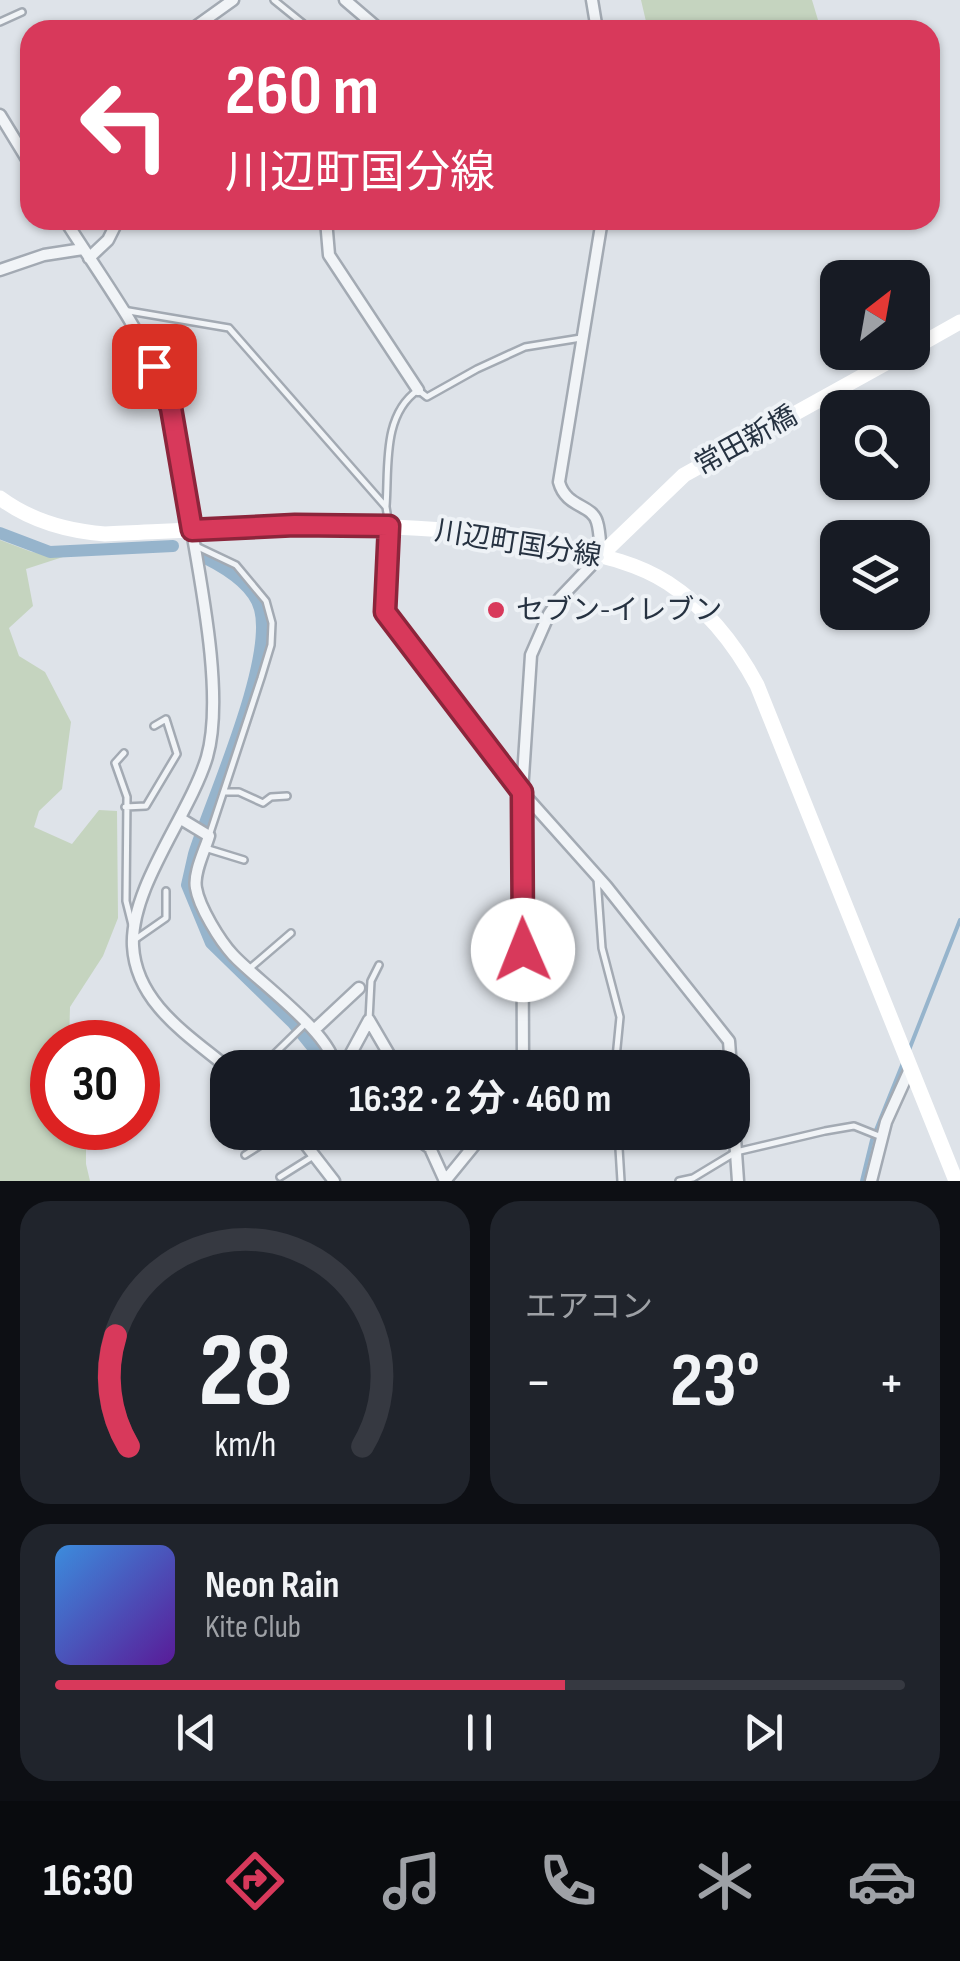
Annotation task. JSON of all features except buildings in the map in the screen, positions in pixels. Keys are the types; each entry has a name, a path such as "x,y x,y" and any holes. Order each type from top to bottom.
{"street":[{"path":"205,20 233,0"},
{"path":"345,0 368,20"},
{"path":"0,114 20,147"},
{"path":"71,230 164,386 178,442 213,707 206,758 142,903 133,950 149,996 162,1013 210,1053"},
{"path":"0,270 44,256 86,254 108,240 113,230"},
{"path":"327,230 329,255 418,390"},
{"path":"524,1050 522,792 531,655 549,614 601,555 594,515 568,500 559,482 600,230"},
{"path":"930,339 960,322"},
{"name":"常田新橋","path":"601,555 684,475 874,370"},
{"name":"川辺町国分線","path":"0,498 30,517 79,532 193,537 295,525 479,532 601,555 666,582 719,627 757,685 956,1181"},
{"path":"389,526 385,612 522,792 596,875 729,1042 730,1050"},
{"path":"181,819 203,833 205,848 196,888 219,938 309,1025 328,1050"},
{"path":"309,1025 360,988"},
{"path":"353,1050 369,1020"},
{"path":"369,1020 386,1050"},
{"path":"871,1181 882,1136 910,1068"},
{"path":"310,1150 334,1181"},
{"path":"431,1150 445,1181 471,1150"},
{"path":"736,1152 738,1181"}],"lane":[{"path":"274,0 299,20"},
{"path":"0,22 22,12"},
{"path":"120,309 229,328 386,508"},
{"path":"389,526 386,508 393,419 400,406 418,390 427,397 525,348 584,338"},
{"path":"193,537 236,566 266,601 272,624 266,662 224,792 203,833"},
{"path":"125,806 146,806 177,754 166,719 154,726"},
{"path":"124,754 115,763 126,797 126,901 134,937 166,918 166,890"},
{"path":"224,792 239,792 263,803 272,797 287,796"},
{"path":"205,848 244,860"},
{"path":"596,875 602,948 620,1018 616,1050"},
{"path":"248,970 291,933"},
{"path":"369,1020 370,980 379,965"},
{"path":"278,1050 309,1025"},
{"path":"679,1181 693,1178 736,1152 854,1126 882,1136"},
{"path":"244,1155 252,1150"},
{"path":"619,1150 621,1181"},
{"path":"280,1177 314,1155"}],"green space":[{"path":"641,0 812,0 818,20 646,20"},
{"path":"0,540 32,552 66,556 26,569 33,606 9,628 19,656 45,672 71,722 62,789 39,811 34,827 72,844 99,810 117,811 118,918 103,956 70,1007 70,1020 30,1020 30,1150 86,1150 90,1181 0,1181"}],"waterway":[{"path":"0,533 50,552 173,546"},
{"path":"205,558 230,572 252,593 260,609 262,632 250,695 194,854 187,885 211,943 293,1023 315,1050"},
{"path":"909,1050 960,920"},
{"path":"862,1181 872,1140 903,1063"}],"place":[{"name":"セブン-イレブン","path":"496,610"}],"route":[{"path":"154,366 171,408 192,530 389,526 385,612 522,792 523,950"}]}
